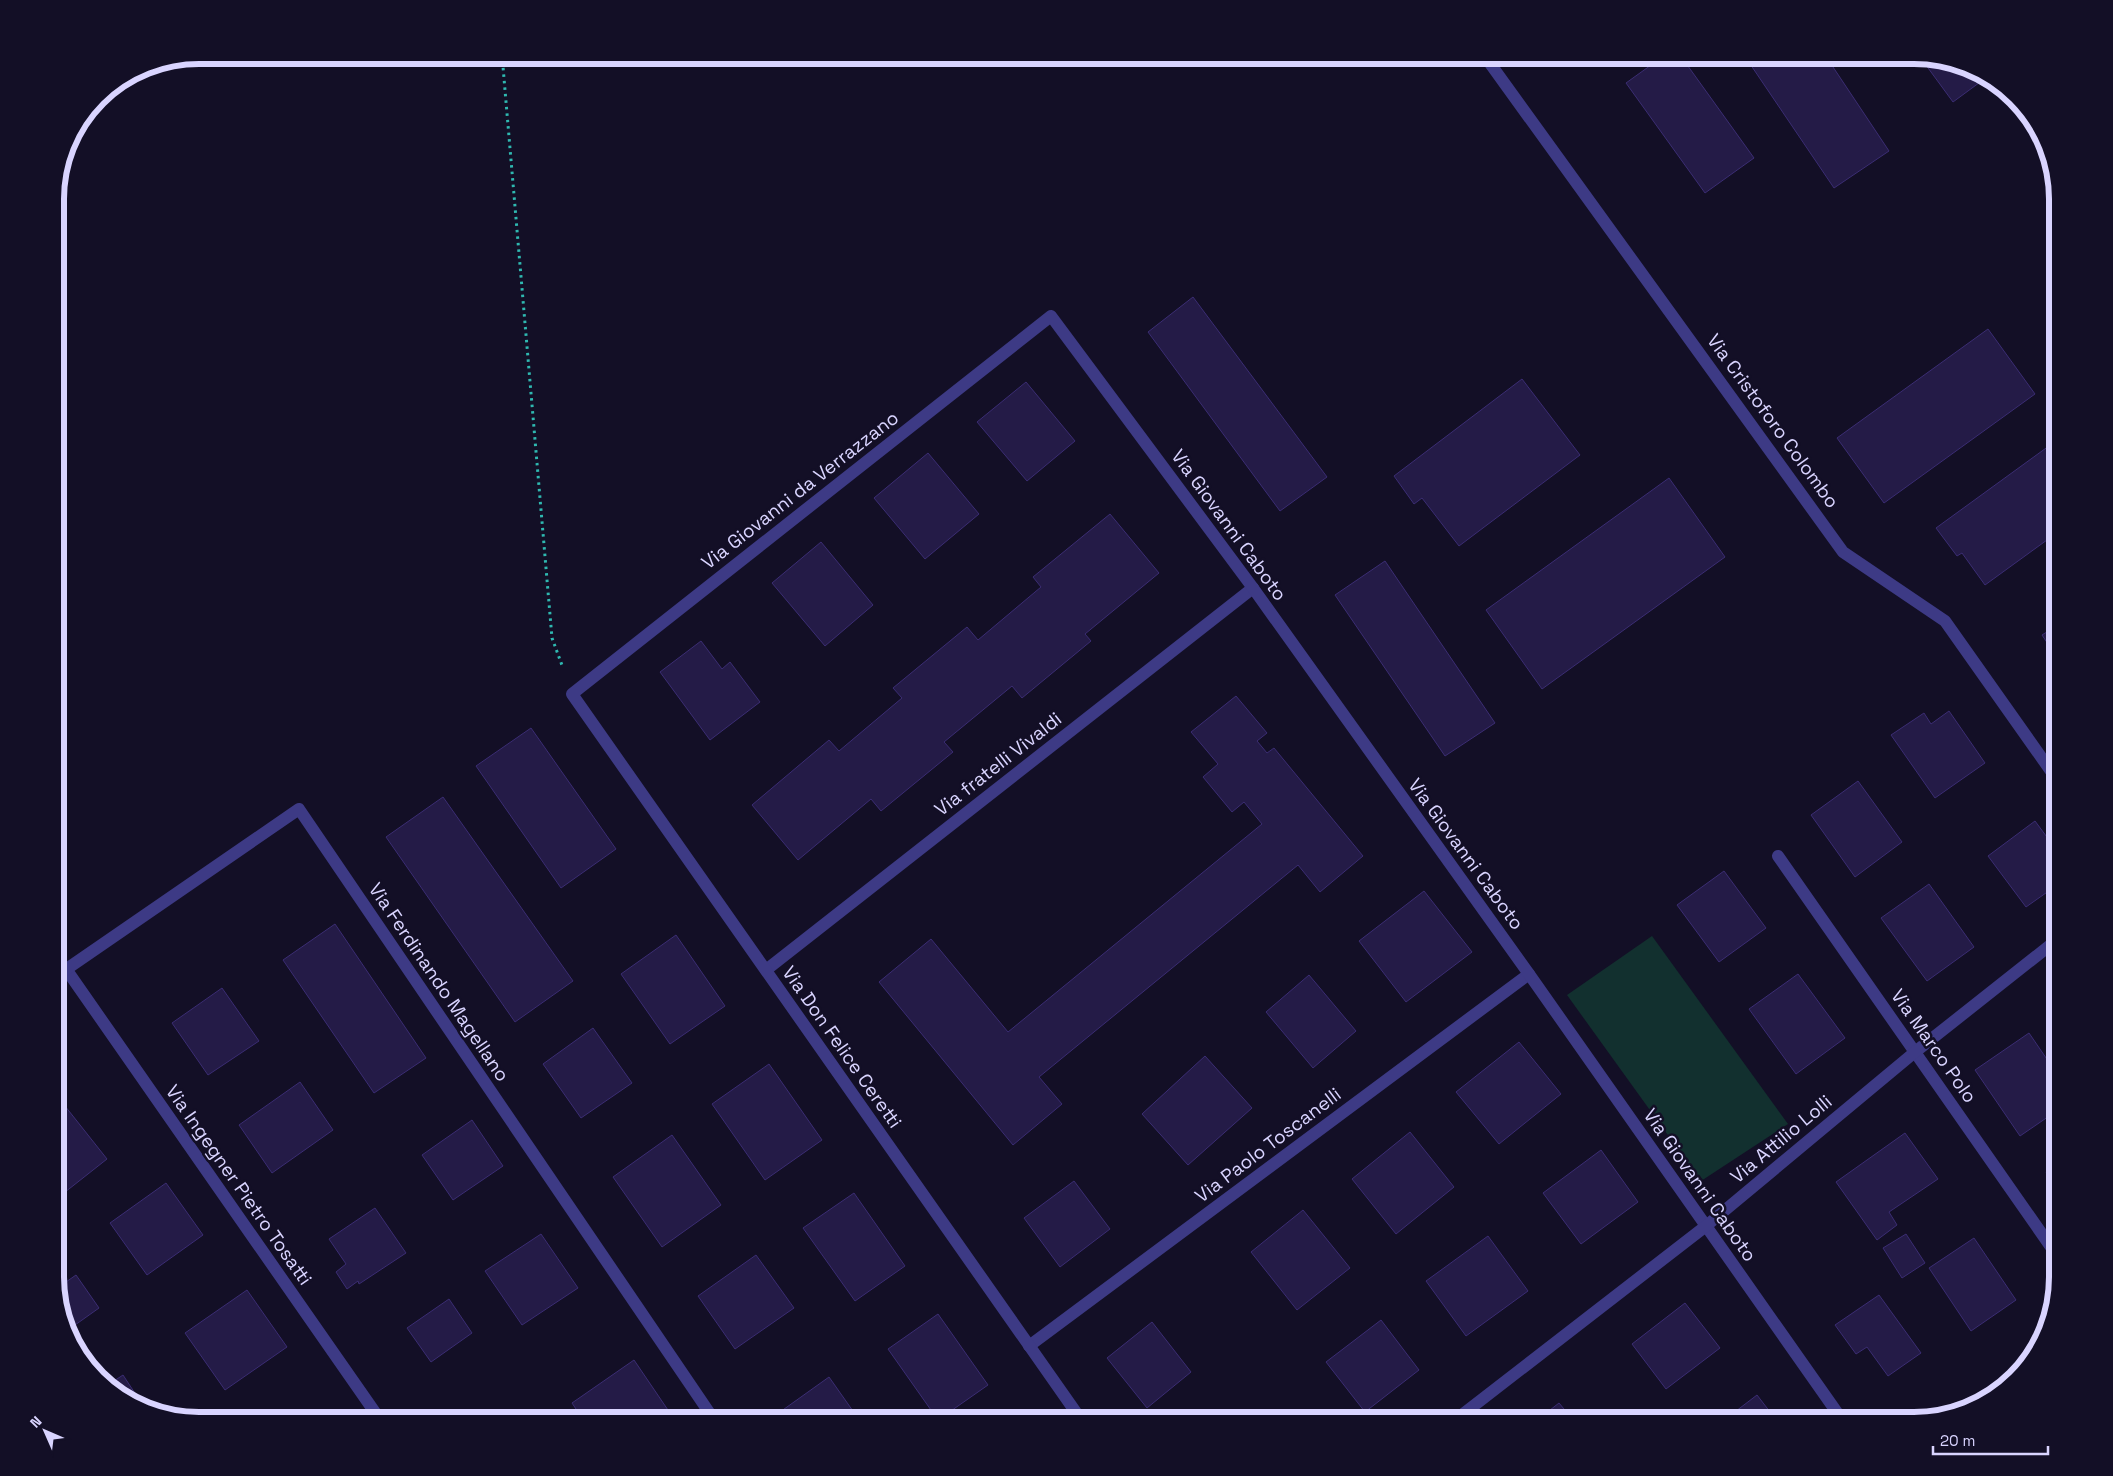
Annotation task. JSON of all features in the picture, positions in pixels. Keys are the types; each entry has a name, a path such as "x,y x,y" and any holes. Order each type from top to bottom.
{"street":[{"name":"Via Cristoforo Colombo","path":"1491,64 1844,552 1945,621 2049,768"},
{"name":"Via Giovanni da Verrazzano","path":"572,694 1051,316"},
{"name":"Via Giovanni Caboto","path":"1051,316 1253,588 1529,974 1837,1412"},
{"name":"Via fratelli Vivaldi","path":"766,970 1253,588"},
{"name":"Via Don Felice Ceretti","path":"572,694 1076,1412"},
{"name":"Via Ferdinando Magellano","path":"66,970 299,809 709,1412"},
{"name":"Via Marco Polo","path":"1778,856 2049,1244"},
{"name":"Via Attilio Lolli","path":"1466,1412 1706,1226 1915,1052 2049,946"},
{"name":"Via Ingegner Pietro Tosatti","path":"66,970 375,1412"},
{"name":"Via Paolo Toscanelli","path":"1029,1346 1529,974"}],"path":[{"path":"503,64 552,638 572,694"}],"green space":[{"path":"1652,936 1788,1124 1701,1181 1567,995"}],"building":[{"path":"1652,64 1686,64 1754,158 1705,193 1626,83"},
{"path":"1750,64 1831,64 1889,151 1834,188"},
{"path":"1926,65 1949,68 1981,81 1953,102"},
{"path":"1193,297 1327,477 1280,511 1148,332"},
{"path":"1988,329 2035,394 1884,503 1837,438"},
{"path":"1522,379 1580,455 1459,546 1422,498 1414,504 1394,476"},
{"path":"1026,382 1075,441 1027,481 977,422"},
{"path":"2049,446 2049,539 1985,585 1962,553 1957,556 1936,528"},
{"path":"928,453 979,514 925,559 874,498"},
{"path":"1669,478 1725,557 1542,689 1486,610"},
{"path":"1110,514 1159,573 1085,634 1091,641 1022,698 1012,686 944,742 953,752 881,811 871,799 798,860 752,805 829,740 839,751 902,698 893,688 967,627 978,640 1041,587 1033,577"},
{"path":"821,542 873,605 825,646 772,583"},
{"path":"1385,561 1495,723 1445,756 1335,595"},
{"path":"2049,631 2049,646 2042,635"},
{"path":"701,641 722,669 730,662 760,702 710,740 660,672"},
{"path":"1236,696 1267,733 1257,741 1267,753 1274,748 1363,856 1320,892 1298,865 1039,1077 1062,1104 1013,1145 879,982 931,939 1008,1032 1262,824 1244,802 1232,812 1203,777 1218,764 1191,732"},
{"path":"1949,711 1985,763 1935,798 1891,735 1924,713 1931,724"},
{"path":"531,728 616,849 561,888 476,766"},
{"path":"1858,781 1902,842 1855,877 1811,815"},
{"path":"443,797 573,981 515,1022 386,837"},
{"path":"2035,821 2049,840 2049,879 2047,880 2049,891 2026,907 1988,856"},
{"path":"1724,871 1766,928 1719,962 1677,905"},
{"path":"1929,884 1974,947 1927,981 1881,918"},
{"path":"1424,891 1472,952 1406,1002 1359,941"},
{"path":"335,924 426,1058 374,1093 283,960"},
{"path":"676,935 725,1006 670,1044 621,974"},
{"path":"1798,974 1845,1038 1796,1074 1749,1009"},
{"path":"1309,975 1356,1031 1313,1068 1266,1012"},
{"path":"222,988 259,1041 208,1075 172,1023"},
{"path":"593,1028 632,1083 581,1118 543,1064"},
{"path":"2029,1033 2049,1062 2049,1116 2020,1136 1975,1070"},
{"path":"1519,1042 1561,1094 1499,1144 1456,1092"},
{"path":"1205,1056 1252,1108 1188,1165 1142,1114"},
{"path":"769,1064 822,1140 765,1180 712,1104"},
{"path":"300,1082 333,1130 272,1173 239,1125"},
{"path":"64,1105 107,1159 64,1193"},
{"path":"472,1120 503,1166 453,1200 422,1155"},
{"path":"1410,1132 1454,1187 1396,1234 1352,1179"},
{"path":"1905,1133 1938,1179 1889,1212 1897,1225 1877,1240 1836,1182"},
{"path":"672,1135 721,1205 662,1247 613,1177"},
{"path":"1601,1150 1638,1202 1581,1244 1543,1193"},
{"path":"1074,1181 1110,1229 1060,1267 1024,1218"},
{"path":"166,1183 203,1235 147,1275 110,1223"},
{"path":"854,1193 905,1266 855,1301 803,1228"},
{"path":"375,1208 406,1253 359,1284 358,1281 347,1289 336,1272 346,1264 329,1239"},
{"path":"1303,1210 1350,1268 1297,1310 1251,1252"},
{"path":"541,1234 578,1288 522,1325 485,1271"},
{"path":"1906,1234 1925,1263 1902,1278 1883,1248"},
{"path":"1488,1236 1528,1291 1466,1336 1426,1281"},
{"path":"1974,1238 2016,1300 1971,1331 1929,1268"},
{"path":"756,1255 794,1308 735,1349 698,1296"},
{"path":"76,1275 99,1308 73,1326 66,1304 64,1283"},
{"path":"247,1290 287,1347 225,1390 185,1333"},
{"path":"1879,1295 1921,1353 1888,1376 1867,1347 1856,1354 1835,1325"},
{"path":"449,1299 472,1333 431,1362 407,1328"},
{"path":"1685,1303 1720,1348 1666,1389 1632,1344"},
{"path":"938,1314 988,1385 949,1412 932,1412 888,1349"},
{"path":"1381,1320 1419,1370 1365,1412 1326,1362"},
{"path":"1152,1322 1191,1372 1147,1408 1107,1358"},
{"path":"634,1360 669,1412 578,1412 572,1403"},
{"path":"123,1375 138,1397 124,1390 113,1382"},
{"path":"829,1377 854,1412 780,1412"},
{"path":"1757,1395 1770,1412 1735,1412"},
{"path":"1559,1403 1566,1412 1548,1412"}]}
